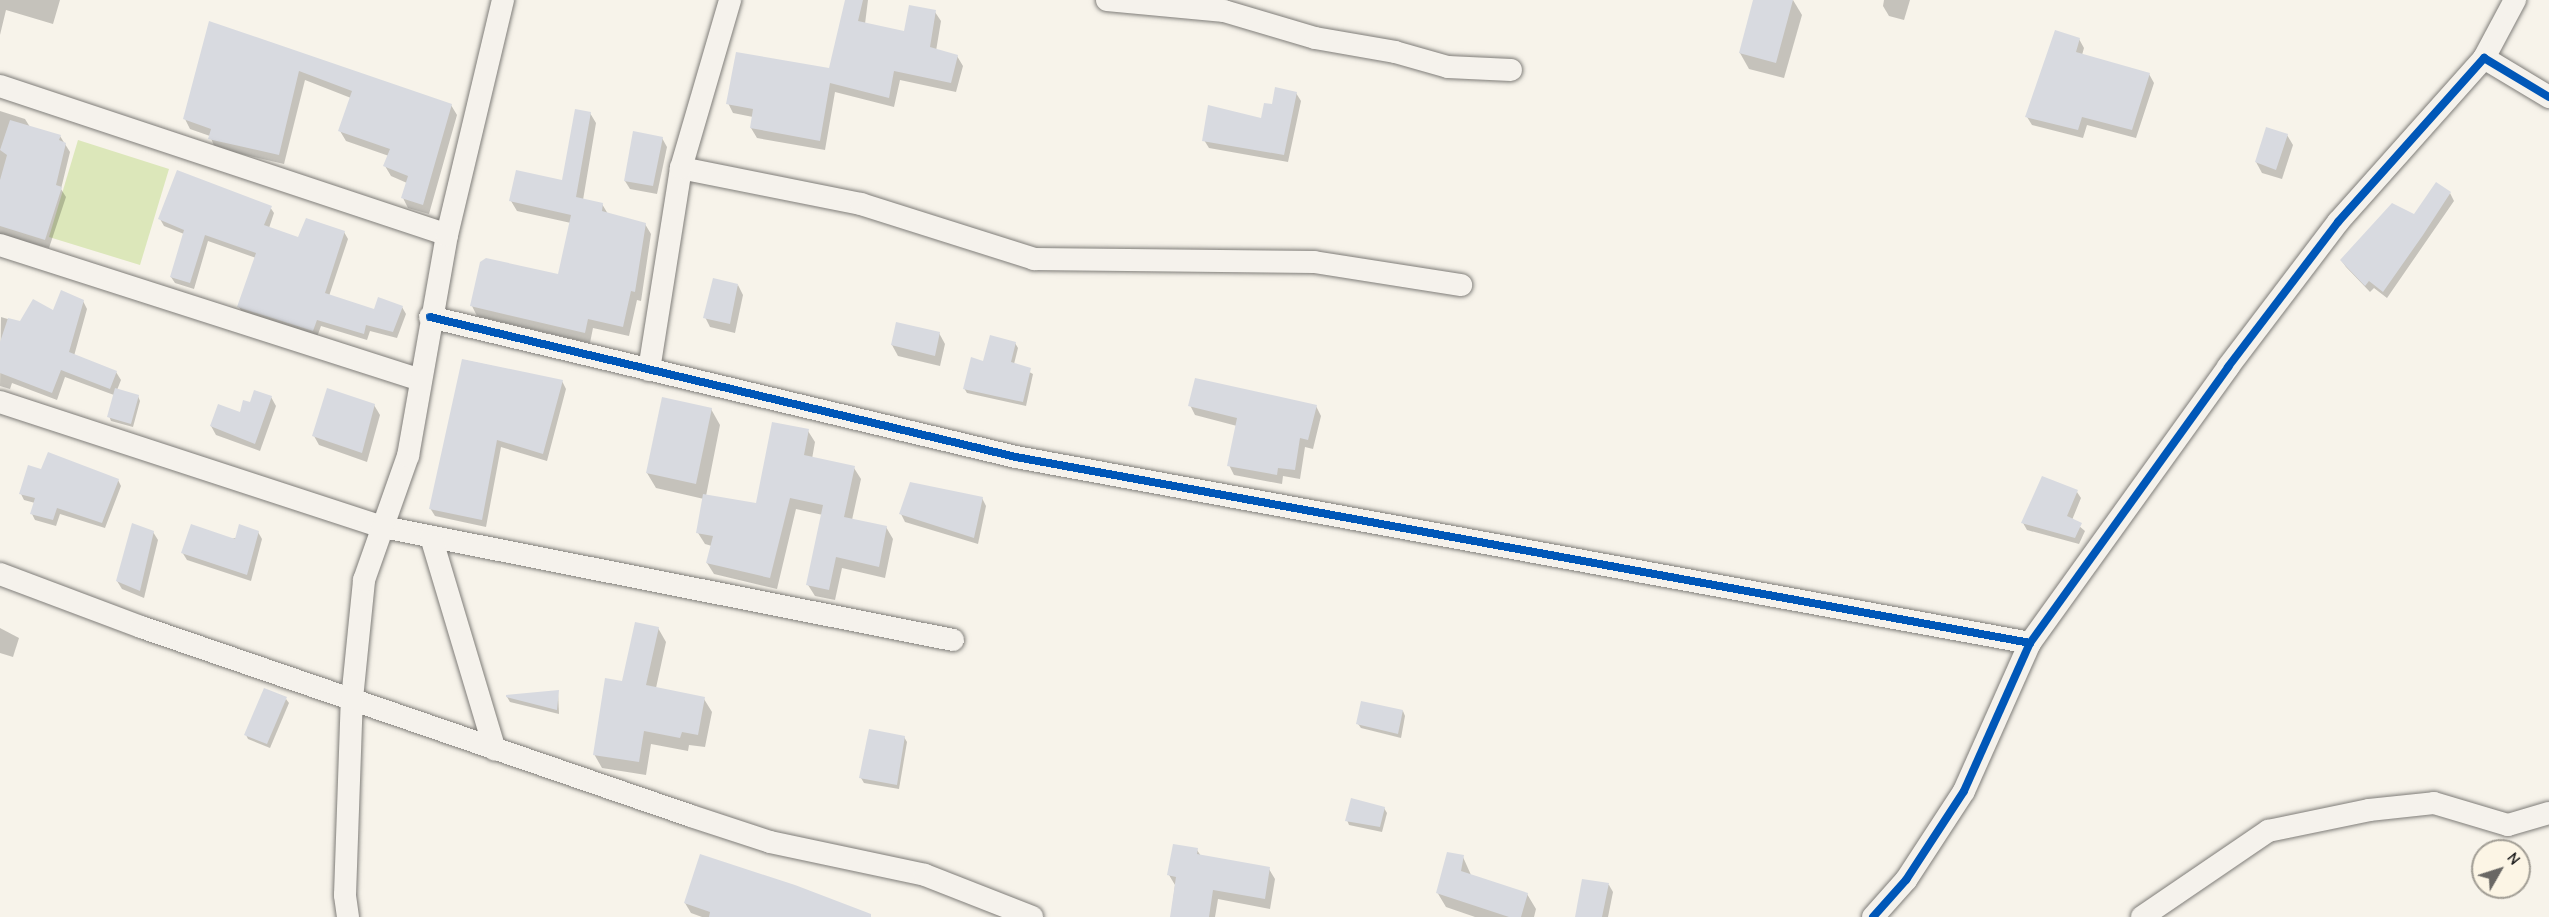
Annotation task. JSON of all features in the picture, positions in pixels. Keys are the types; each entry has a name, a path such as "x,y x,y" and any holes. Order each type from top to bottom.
{"street":[{"path":"348,917 345,895 352,699 364,580 408,456 430,317 447,235 503,0"},
{"path":"649,370 681,168 730,0"},
{"path":"1107,0 1224,11 1315,38 1395,52 1448,68 1511,70"},
{"path":"1873,917 1906,880 1964,791 2030,643 2228,367 2338,222 2484,58 2515,0"},
{"path":"2484,58 2549,97"},
{"path":"0,86 447,235"},
{"path":"681,168 861,204 1034,259 1314,262 1461,285"},
{"path":"0,245 420,380"},
{"path":"430,317 1016,457 2030,643"},
{"path":"0,402 383,527 694,585 953,640"},
{"path":"431,537 495,750"},
{"path":"0,574 141,627 495,750 770,842 925,875 1032,917"},
{"path":"2142,917 2268,831 2369,810 2434,803 2508,825 2549,813"}],"green space":[{"path":"78,140 169,169 140,265 49,237"}],"building":[{"path":"845,0 863,0 858,21 904,31 909,5 936,10 930,47 958,55 951,83 894,71 889,98 830,83 820,141 750,128 753,109 726,104 736,52 829,68"},
{"path":"1753,0 1793,0 1776,63 1739,53"},
{"path":"209,21 452,104 423,205 401,198 408,176 383,166 390,149 338,131 352,91 299,71 279,155 208,139 211,129 183,119"},
{"path":"2055,30 2080,38 2076,52 2150,73 2132,130 2082,117 2078,130 2025,117"},
{"path":"1275,87 1297,92 1284,155 1202,141 1208,105 1261,118 1264,103 1272,104"},
{"path":"575,109 591,112 576,197 603,203 602,211 646,223 635,292 631,291 623,327 588,319 585,333 470,306 480,262 486,258 558,274 571,215 509,201 516,170 562,180"},
{"path":"10,120 61,135 59,140 66,143 56,185 62,187 45,240 0,226 0,180 7,155 0,150"},
{"path":"2266,127 2288,134 2276,170 2255,162"},
{"path":"633,131 663,137 653,186 624,181"},
{"path":"177,170 272,206 264,225 298,237 306,218 345,231 325,293 374,309 378,297 403,306 393,332 366,325 364,334 317,320 313,331 237,307 256,253 205,235 190,283 170,277 184,230 158,219"},
{"path":"2436,182 2451,192 2423,235 2383,292 2369,281 2365,286 2340,260 2392,203 2414,214"},
{"path":"713,278 738,284 730,324 703,318"},
{"path":"61,290 84,300 69,352 117,371 110,389 61,370 52,393 0,373 0,342 8,318 20,321 33,299 53,310"},
{"path":"896,322 940,332 935,356 891,345"},
{"path":"990,335 1016,342 1011,362 1031,368 1023,402 963,389 971,357 983,361"},
{"path":"462,359 563,380 543,454 497,440 482,520 429,509"},
{"path":"1195,378 1317,405 1308,440 1300,438 1295,470 1278,468 1277,475 1227,466 1237,418 1188,406"},
{"path":"115,388 139,395 131,424 107,417"},
{"path":"327,388 375,404 362,453 312,436"},
{"path":"254,390 272,396 255,444 210,426 218,404 240,412 243,400 250,402"},
{"path":"662,397 712,408 696,484 646,473"},
{"path":"772,422 809,429 804,455 855,466 844,517 887,526 879,567 836,557 829,590 806,585 823,505 790,498 770,578 706,563 713,536 696,533 703,494 756,503"},
{"path":"48,452 119,479 102,523 57,508 53,520 30,514 35,498 19,494 28,465 41,469"},
{"path":"2042,476 2078,490 2067,516 2082,523 2075,538 2021,523"},
{"path":"910,482 983,497 974,538 899,514"},
{"path":"132,523 154,531 140,591 116,581"},
{"path":"191,524 235,539 239,524 259,531 247,575 181,553"},
{"path":"635,622 659,627 646,685 705,697 698,735 682,732 680,738 644,731 639,762 593,755 605,678 622,681"},
{"path":"264,688 287,697 267,744 244,735"},
{"path":"559,690 557,710 506,697 506,695"},
{"path":"1361,701 1403,710 1398,734 1356,724"},
{"path":"869,729 905,736 897,785 859,778"},
{"path":"1351,798 1385,807 1380,827 1345,821"},
{"path":"1173,844 1198,848 1197,854 1270,867 1265,899 1213,890 1209,917 1170,917 1176,877 1167,875"},
{"path":"1447,852 1464,855 1461,871 1528,893 1521,917 1509,917 1436,893"},
{"path":"700,854 795,885 871,914 871,917 709,917 710,912 684,903"},
{"path":"1582,879 1609,883 1602,917 1575,917"}],"cycle path":[{"path":"1873,917 1906,880 1964,791 2030,643 2228,367 2338,222 2484,58 2549,97"},
{"path":"430,317 1016,457 2030,643"}]}
